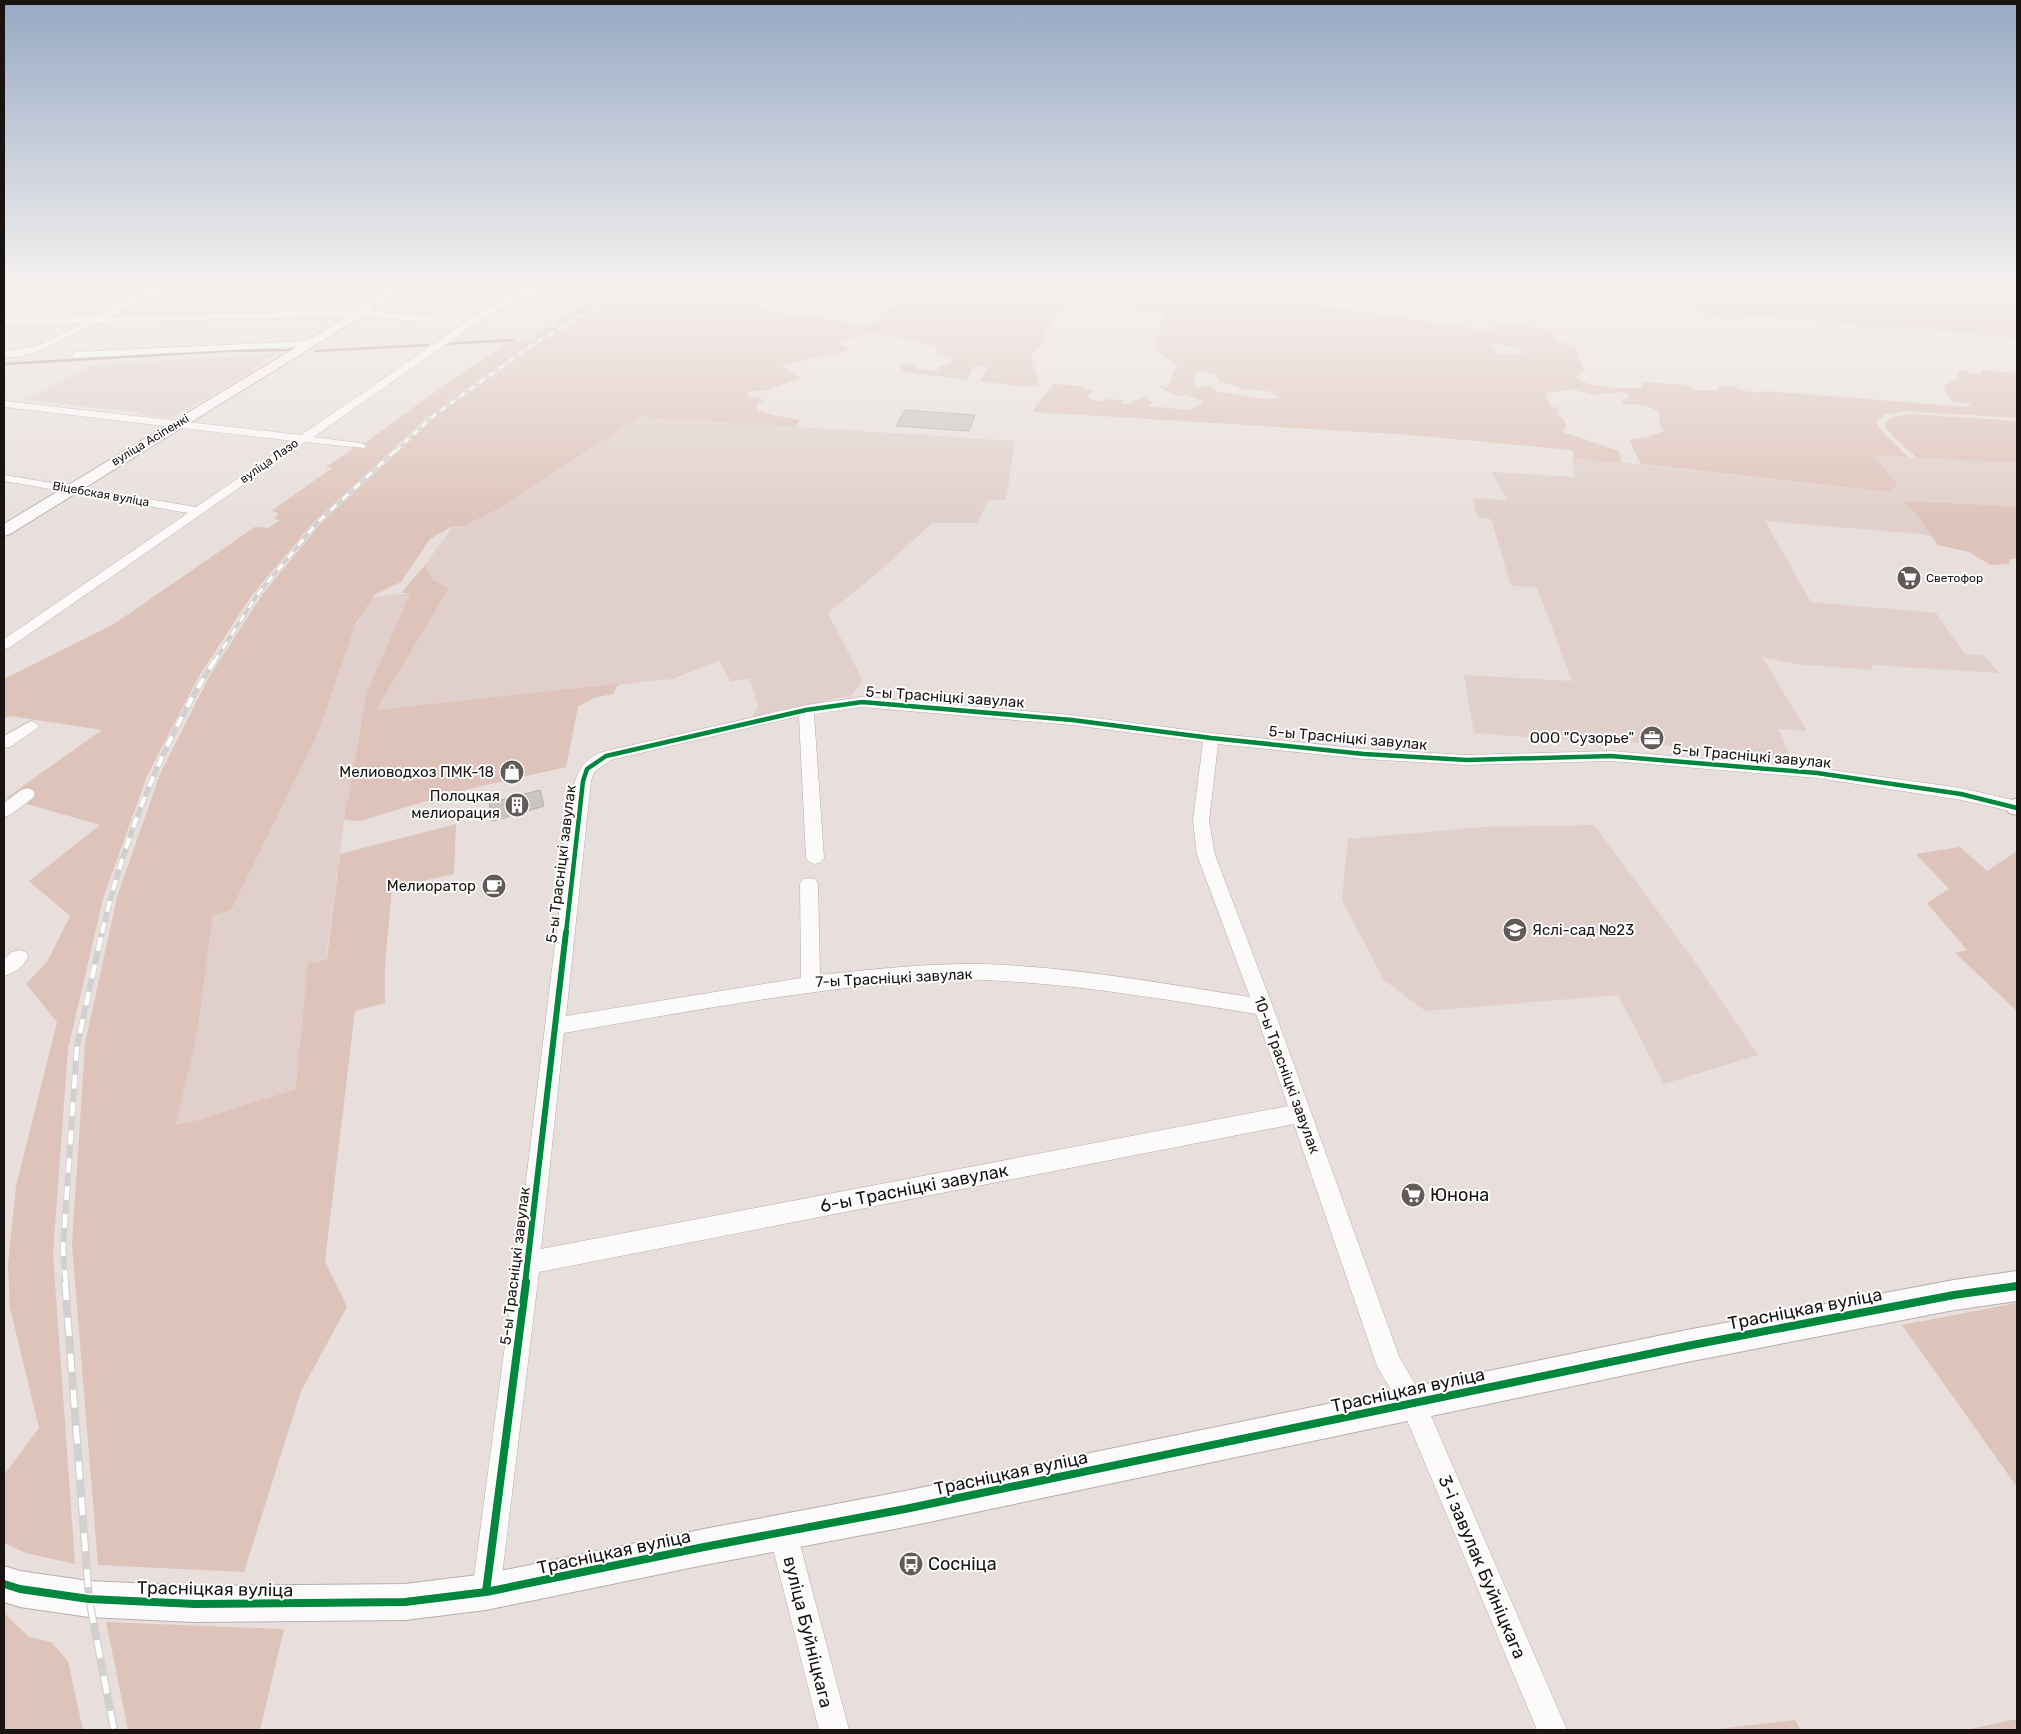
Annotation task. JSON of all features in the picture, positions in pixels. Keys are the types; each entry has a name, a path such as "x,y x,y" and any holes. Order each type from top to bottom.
{"street":[{"name":"вуліца Асіпенкі","path":"4,531 271,367"},
{"name":"вуліца Лазо","path":"4,644 406,367"},
{"path":"4,404 179,423 360,446"},
{"name":"Віцебская вуліца","path":"4,478 198,511"},
{"name":"5-ы Трасніцкі завулак","path":"486,1592 528,1263 583,781 588,769 606,756 634,748 806,710 862,702 1072,720 1212,738 1373,754 1467,760 1611,756 1807,772 1961,794 2016,807"},
{"path":"806,710 815,858"},
{"path":"4,743 31,726"},
{"name":"10-ы Трасніцкі завулак","path":"1212,738 1200,821 1206,855 1263,1007 1390,1366 1413,1404"},
{"path":"4,811 27,794"},
{"path":"809,884 811,983"},
{"path":"4,969 19,957"},
{"name":"7-ы Трасніцкі завулак","path":"556,1026 811,983 942,972 1050,975 1263,1007"},
{"name":"6-ы Трасніцкі завулак","path":"528,1263 1300,1113"},
{"name":"Трасніцкая вуліца","path":"4,1584 20,1589 89,1599 195,1604 405,1602 486,1592 704,1546 783,1533 1807,1322 1954,1295 2017,1286"},
{"name":"3-і завулак Буйніцкага","path":"1413,1404 1552,1730"},
{"name":"вуліца Буйніцкага","path":"783,1533 834,1730"}],"shaded area":[{"path":"89,367 254,367 251,369 255,370 171,418 138,414 139,412 27,400"},
{"path":"471,367 498,367 428,417 313,523 252,595 198,678 147,776 103,899 68,1049 53,1253 75,1564 26,1553 4,1543 4,1475 39,1428 10,1308 8,1264 16,1186 57,1022 26,984 47,962 70,916 29,881 100,825 6,798 102,730 10,716 4,718 4,679 114,624 255,527 269,528 280,520 274,519 279,513 271,511 332,468 326,467 361,443 365,443"},
{"path":"505,367 784,367 802,378 763,391 750,391 747,396 765,400 757,404 758,410 772,415 800,420 796,427 639,417 500,508 464,526 453,526 430,539 401,582 374,595 356,623 317,735 231,910 213,915 198,1029 176,1125 296,1089 308,964 327,959 340,854 456,824 454,874 392,888 385,966 385,1003 355,1011 325,1261 347,1307 301,1391 244,1572 98,1565 72,1245 85,1044 117,897 160,774 209,677 262,595 321,523 435,417"},
{"path":"900,367 914,367 917,369 940,372 936,368 974,367 967,380 904,372"},
{"path":"987,367 1034,367 1039,381 1038,385 1024,387 980,381"},
{"path":"1176,367 1582,367 1584,371 1576,377 1589,384 1607,387 1641,388 1643,382 1688,385 1693,390 1719,390 1718,387 1731,386 1753,392 1766,391 1968,407 1972,404 1952,401 1943,386 1958,378 1957,370 1982,374 1982,370 2017,373 2017,418 1904,411 1884,415 1876,422 1879,428 1908,457 1873,456 1898,484 1890,492 1641,464 1629,440 1647,437 1664,431 1659,422 1660,414 1647,406 1623,405 1622,401 1631,395 1620,392 1593,395 1572,389 1546,393 1550,405 1559,410 1557,415 1564,419 1566,427 1563,432 1619,451 1622,463 1575,458 1572,450 1410,435 1033,412 1054,384 1079,386 1093,391 1087,398 1102,402 1106,399 1123,400 1122,404 1132,404 1133,401 1145,397 1152,403 1147,406 1191,410 1204,401 1186,395 1176,396 1158,386 1168,387","holes":["1198,371 1216,375 1219,381 1243,389 1268,391 1281,398 1257,398 1218,392 1212,386 1196,388 1193,378"]},
{"path":"1908,414 2017,421 2017,463 1917,458 1895,438 1884,424 1891,418"},
{"path":"639,417 1015,441 1006,500 988,500 978,523 932,523 874,576 828,613 863,681 852,695 752,717 758,706 749,678 731,682 719,661 672,679 376,710 449,588 432,579 425,565 453,526 464,526 500,508"},
{"path":"1872,456 2017,463 2017,506 1903,501 1916,514 1933,537 1921,534 1765,521 1811,602 1936,613 1965,654 1984,655 1999,673 1871,665 1874,670 1795,664 1762,657 1807,731 1778,729 1792,761 1618,740 1607,743 1474,733 1464,675 1572,681 1537,587 1511,586 1491,519 1478,518 1472,498 1508,500 1491,472 1575,477 1572,457 1890,492 1898,484"},
{"path":"1902,501 2017,506 2017,559 2010,559 2009,564 1990,565 1969,552 1938,545 1916,514"},
{"path":"425,565 432,579 449,588 376,710 618,684 613,694 593,698 578,707 566,767 460,791 360,821 344,820 367,692 410,593 401,593"},
{"path":"410,593 367,692 344,820 326,959 308,965 297,1089 176,1126 198,1029 213,915 370,597"},
{"name":"Яслі-сад №23","path":"1594,825 1693,959 1758,1055 1664,1084 1618,995 1425,1011 1384,980 1342,900 1348,839 1483,827"},
{"path":"1960,847 1987,871 2017,851 2017,1011 1955,953 1967,950 1927,903 1949,889 1916,854"},
{"path":"2017,1303 2017,1487 1902,1325"},
{"path":"4,1613 29,1637 51,1642 68,1661 83,1730 4,1730"},
{"path":"106,1622 284,1629 260,1730 128,1730"},
{"path":"2017,1719 2017,1730 1965,1730"},
{"path":"1795,1720 1801,1730 1709,1730"}],"building":[{"path":"905,410 975,415 969,431 896,426"},
{"name":"Полоцкая мелиорация","path":"540,790 544,806 493,821 489,803"}],"railway":[{"path":"396,451 432,417 501,367"},
{"path":"214,662 257,595 317,523 397,449"},
{"path":"102,933 121,863 147,792 178,723 215,660"},
{"path":"66,1284 63,1249 77,1046 102,932"},
{"path":"65,1282 89,1599 114,1730"}],"cycle path":[{"path":"486,1592 528,1263 583,781 587,769 606,756 806,710 862,702 1072,720 1211,738 1364,754 1467,760 1611,756 1817,773 1961,794 2017,808"},
{"path":"4,1584 20,1589 89,1599 195,1604 405,1602 486,1592 704,1547 905,1509 1687,1346 1954,1295 2017,1286"}],"place":[{"name":"Светофор","path":"1909,578"},
{"name":"ООО \"Сузорье\"","path":"1652,738"},
{"name":"Мелиоводхоз ПМК-18","path":"512,772"},
{"name":"Полоцкая мелиорация","path":"517,805"},
{"name":"Мелиоратор","path":"494,886"},
{"name":"Яслі-сад №23","path":"1515,930"},
{"name":"Юнона","path":"1413,1195"},
{"name":"Сосніца","path":"911,1564"}]}
